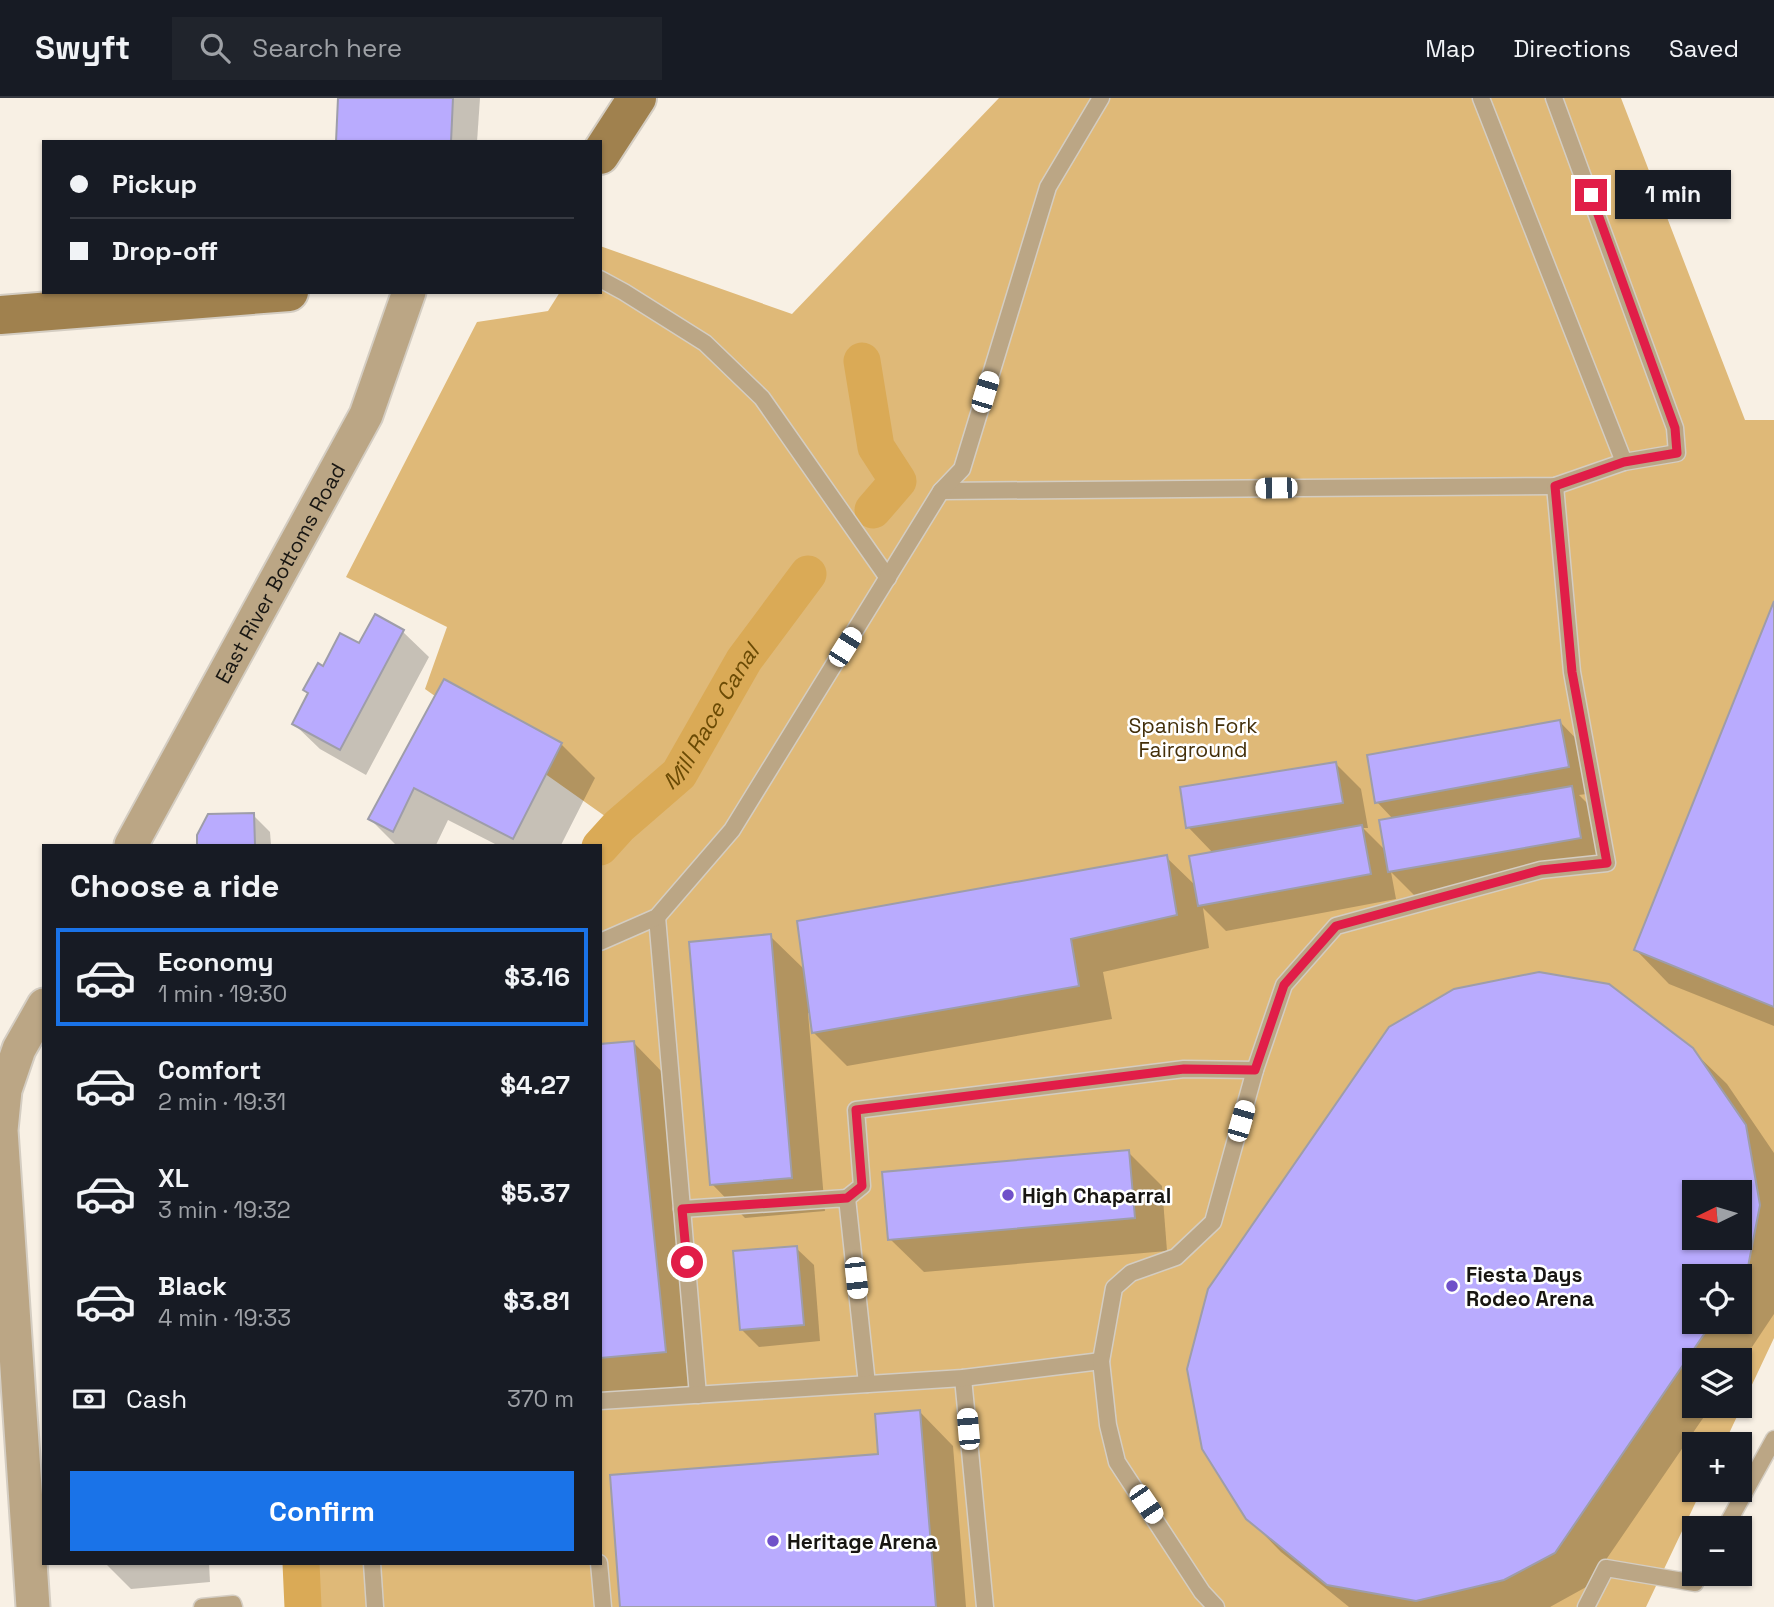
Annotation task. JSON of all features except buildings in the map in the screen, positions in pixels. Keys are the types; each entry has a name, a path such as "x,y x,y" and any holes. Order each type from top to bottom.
{"street":[{"path":"602,152 637,98"},
{"path":"0,315 264,294"},
{"name":"East River Bottoms Road","path":"132,844 366,415 408,294"},
{"path":"33,1607 7,1320 1,1130 9,1049 42,1008"}],"lane":[{"path":"602,942 657,917 732,830 941,491 962,469 1048,187 1101,98"},
{"path":"1481,98 1624,462"},
{"path":"941,491 1555,486 1624,462 1677,453 1675,428 1555,98"},
{"path":"602,280 705,343 762,398 888,578"},
{"path":"1216,1607 1202,1592 1118,1462 1108,1424 1101,1362 1114,1288 1131,1273 1176,1257 1213,1222 1255,1070 1284,985 1336,926 1541,870 1607,863 1572,672 1555,486"},
{"path":"657,917 698,1395"},
{"path":"682,1209 847,1198 862,1186 856,1110 1184,1069 1255,1070"},
{"path":"847,1198 867,1384"},
{"path":"602,1401 963,1378 1101,1362"},
{"path":"963,1378 985,1607"},
{"path":"1732,1516 1774,1439"},
{"path":"372,1565 375,1607"},
{"path":"599,1565 603,1607"},
{"path":"1586,1607 1606,1567 1682,1581"},
{"path":"202,1607 233,1604 234,1607"}],"green space":[{"name":"Spanish Fork Fairground","path":"999,98 1621,98 1745,420 1774,420 1774,1338 1752,1385 1752,1348 1682,1348 1682,1418 1736,1418 1730,1432 1682,1432 1682,1502 1696,1502 1689,1516 1682,1516 1682,1531 1646,1607 303,1607 301,1565 602,1565 602,845 619,826 425,689 447,627 346,577 477,322 548,311 559,294 602,294 602,247 792,314"}],"waterway":[{"path":"862,361 876,447 898,481 873,510"},
{"name":"Mill Race Canal","path":"602,845 619,826 679,774 744,660 808,574"},
{"name":"Mill Race Canal","path":"301,1565 303,1607"}],"place":[{"name":"High Chaparral","path":"1008,1195"},
{"name":"Fiesta Days Rodeo Arena","path":"1452,1286"},
{"name":"Heritage Arena","path":"773,1541"}],"route":[{"path":"687,1262 682,1209 847,1198 862,1186 856,1110 1184,1069 1255,1070 1284,985 1336,926 1541,870 1607,863 1572,672 1555,486 1624,462 1677,453 1675,428 1591,195"}]}
